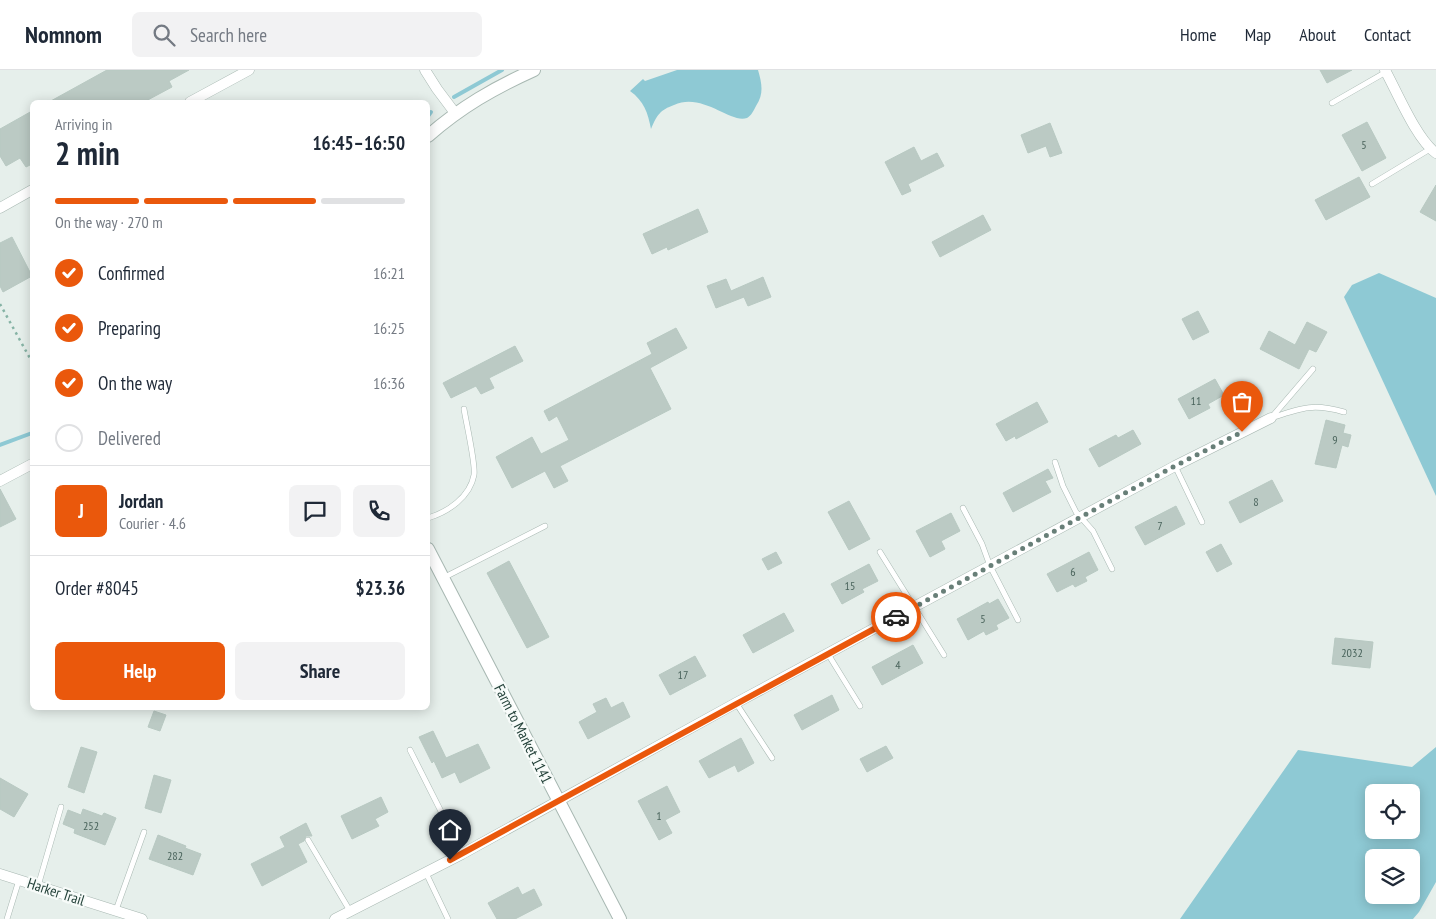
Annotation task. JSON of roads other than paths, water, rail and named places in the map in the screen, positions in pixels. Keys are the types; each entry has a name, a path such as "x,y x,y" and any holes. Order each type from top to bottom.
{"street":[{"path":"193,100 237,73 249,70"},
{"path":"425,70 437,89 456,112"},
{"path":"430,134 456,112 474,100 534,70"},
{"path":"1386,71 1416,128 1433,151"},
{"path":"0,208 30,191"},
{"path":"336,919 462,854 736,703 1175,466 1271,418"},
{"path":"0,481 30,465"},
{"name":"Farm to Market 1141","path":"430,553 620,919"},
{"name":"Harker Trail","path":"0,874 142,919"}],"lane":[{"path":"1332,103 1386,71"},
{"path":"1372,184 1433,151"},
{"path":"1271,418 1312,369"},
{"path":"1271,418 1317,406 1344,412"},
{"path":"430,517 456,503 468,492 474,474 464,409"},
{"path":"1056,462 1063,486 1076,512 1093,531 1112,569"},
{"path":"1175,466 1202,522"},
{"path":"963,508 1018,620"},
{"path":"443,578 544,526"},
{"path":"880,552 944,655"},
{"path":"828,654 860,706"},
{"path":"736,703 772,758"},
{"path":"410,750 462,854"},
{"path":"38,886 61,806"},
{"path":"116,911 144,832"},
{"path":"308,840 351,911"},
{"path":"426,873 448,919"},
{"path":"7,919 19,880"}],"water":[{"path":"677,70 758,70 761,84 759,102 750,116 740,119 705,105 685,102 665,109 655,120 651,129 645,108 630,91 643,79 645,81"},
{"path":"1379,273 1436,298 1436,496 1344,297 1352,285"},
{"path":"1436,747 1436,882 1419,912 1413,919 1180,919 1298,750 1412,767"}],"waterway":[{"path":"454,97 502,70"},
{"path":"0,445 30,434"}]}
